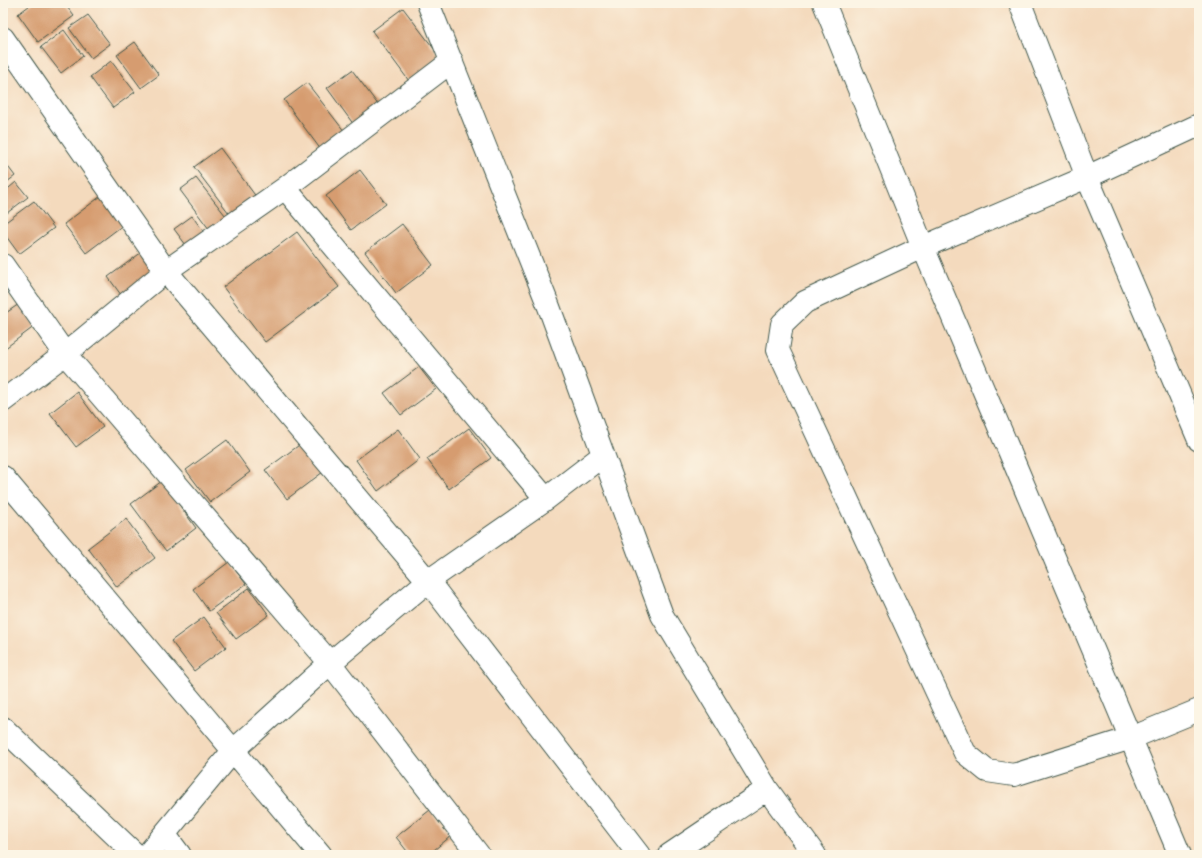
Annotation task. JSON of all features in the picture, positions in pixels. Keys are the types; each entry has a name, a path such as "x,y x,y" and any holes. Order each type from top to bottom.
{"street":[{"path":"428,3 549,307 602,456 662,615 767,788 815,855"},
{"path":"824,3 922,247 1180,855"},
{"path":"1020,3 1087,177 1199,440"},
{"path":"3,38 166,270 428,581 639,855"},
{"path":"3,401 65,354 166,270 285,188 452,61"},
{"path":"1199,125 1087,177 922,247 805,302 782,324 778,350 965,753 987,771 1014,774 1130,738 1199,710"},
{"path":"285,188 546,499"},
{"path":"3,265 65,354 330,663 479,855"},
{"path":"147,855 233,751 330,663 428,581 546,499 602,456"},
{"path":"3,477 321,855"},
{"path":"3,728 136,855"},
{"path":"669,855 767,788"},
{"path":"165,835 180,855"}],"building":[{"path":"33,3 64,3 74,16 38,42 18,14"},
{"path":"403,8 441,58 409,81 372,31"},
{"path":"88,15 110,44 91,58 69,28"},
{"path":"64,30 83,56 61,73 41,47"},
{"path":"135,42 159,75 141,88 117,55"},
{"path":"111,61 135,92 113,108 90,77"},
{"path":"352,70 379,106 354,125 327,88"},
{"path":"307,83 348,136 324,154 284,100"},
{"path":"220,148 260,202 235,221 194,167"},
{"path":"3,160 15,176 3,185"},
{"path":"360,170 386,204 351,230 326,196"},
{"path":"196,178 229,220 212,233 180,190"},
{"path":"16,182 28,197 3,216 3,193"},
{"path":"105,193 127,222 86,253 64,224"},
{"path":"34,201 54,228 19,254 3,232 3,224"},
{"path":"192,216 206,235 189,249 174,229"},
{"path":"402,224 433,265 396,293 365,252"},
{"path":"297,232 339,287 265,342 223,287"},
{"path":"146,249 162,271 124,299 108,277"},
{"path":"3,280 9,288 3,293"},
{"path":"19,304 35,326 4,349 3,315"},
{"path":"419,367 436,389 401,415 384,393"},
{"path":"77,392 103,427 76,447 50,413"},
{"path":"469,428 491,458 449,489 427,459"},
{"path":"398,429 420,459 378,491 356,460"},
{"path":"227,440 250,472 210,502 186,470"},
{"path":"302,443 323,472 287,499 265,470"},
{"path":"162,481 196,528 166,551 131,504"},
{"path":"126,519 155,558 117,587 88,548"},
{"path":"229,562 246,584 209,611 193,589"},
{"path":"249,588 269,615 236,639 216,613"},
{"path":"204,617 226,647 194,671 171,641"},
{"path":"430,810 451,836 428,855 410,855 396,837"}]}
